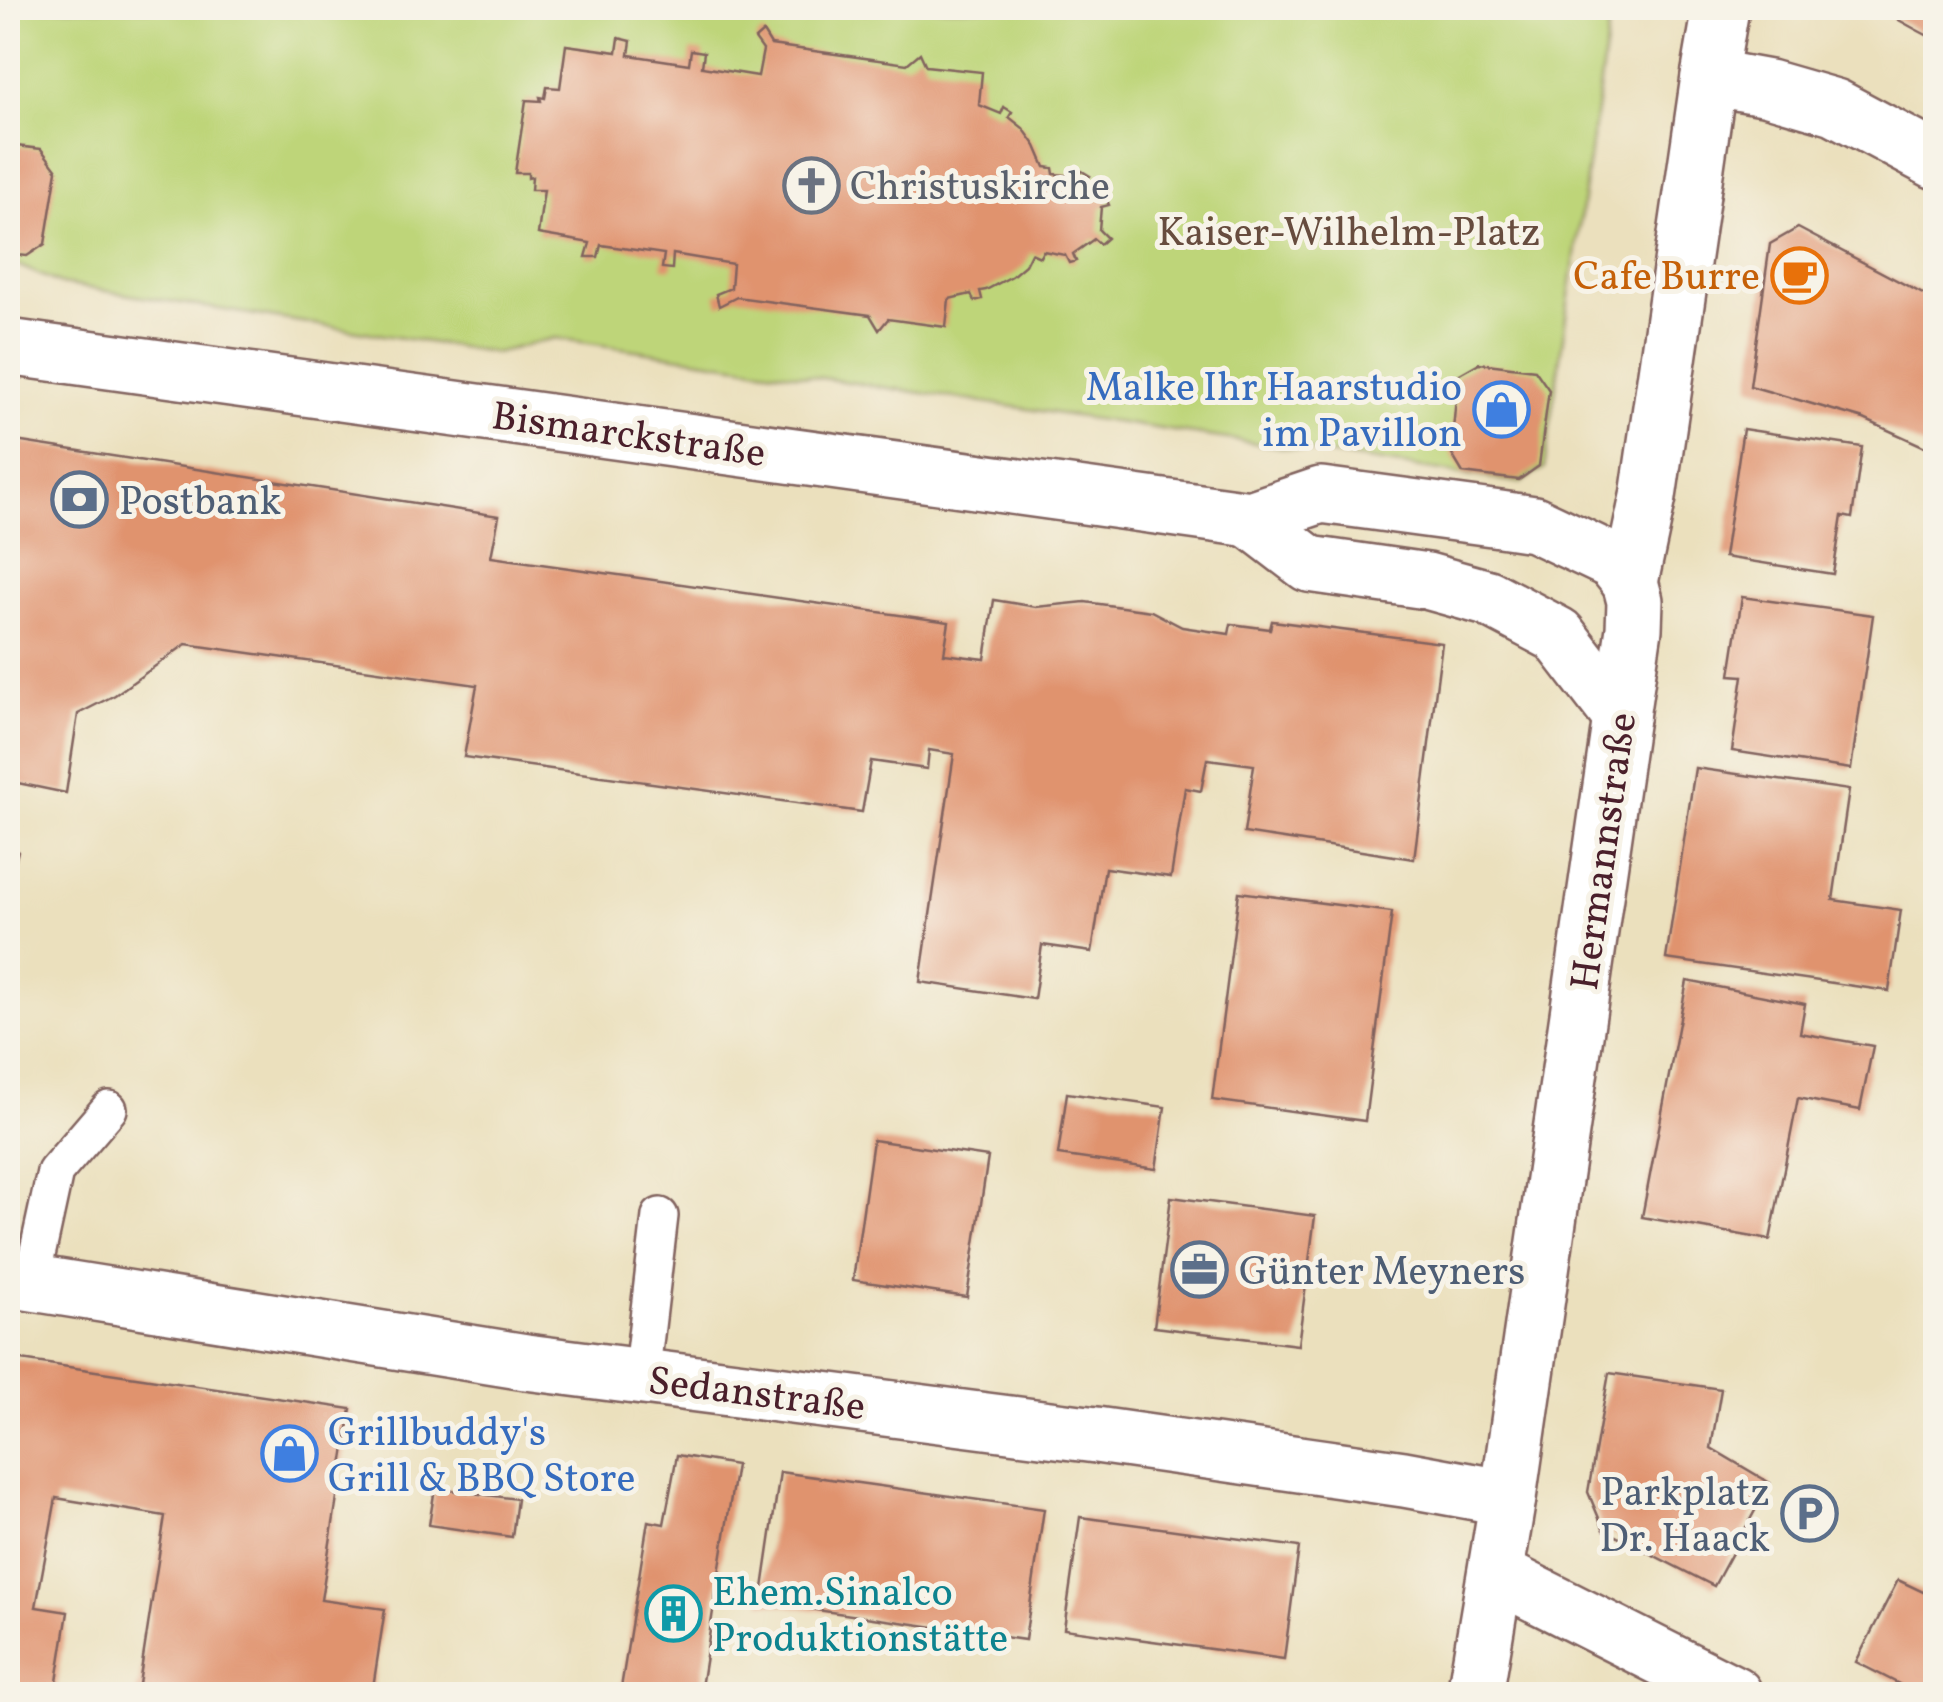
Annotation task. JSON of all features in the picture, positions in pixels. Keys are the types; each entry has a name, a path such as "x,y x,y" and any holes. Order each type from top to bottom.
{"street":[{"name":"Hermannstraße","path":"1475,1694 1508,1498 1634,629 1635,601 1630,582 1648,497 1720,8"},
{"path":"1710,77 1769,88 1835,107 1936,160"},
{"name":"Bismarckstraße","path":"8,347 1250,520 1320,495 1534,524 1614,562 1630,582"},
{"name":"Bismarckstraße","path":"1250,520 1309,564 1427,581 1488,598 1558,635 1621,717"},
{"name":"Sedanstraße","path":"19,1281 433,1348 1096,1435 1404,1479 1508,1498"},
{"path":"1496,1574 1734,1694"}],"lane":[{"path":"19,1281 54,1172 109,1109"},
{"path":"641,1378 660,1216"}],"green space":[{"name":"Kaiser-Wilhelm-Platz","path":"8,8 1611,8 1544,468 1521,483 555,338 496,353 61,284 8,261"}],"building":[{"path":"1877,8 1936,8 1936,40 1915,29"},
{"name":"Christuskirche","path":"763,32 771,45 907,64 920,53 926,66 982,72 979,105 1001,114 1004,107 1012,112 1009,117 1023,128 1045,167 1053,168 1054,174 1075,176 1082,171 1090,176 1086,180 1099,200 1106,198 1109,205 1101,207 1099,230 1107,238 1100,244 1094,239 1073,254 1076,261 1069,263 1065,255 1043,251 1040,257 1031,253 1025,265 1012,276 980,291 982,299 974,301 971,294 949,299 946,327 888,319 879,330 870,315 737,297 719,306 716,294 731,288 733,264 673,254 672,269 662,268 664,254 601,245 598,257 586,257 590,243 538,234 544,190 531,190 532,177 528,178 528,173 515,173 526,100 541,101 547,87 560,88 566,45 617,52 619,38 631,41 629,55 689,64 691,50 704,52 702,67 758,76 763,50 755,39"},
{"path":"8,145 41,149 57,170 45,244 27,256 8,254"},
{"path":"1798,228 1936,301 1936,452 1864,419 1750,386 1770,244"},
{"name":"Malke Ihr Haarstudio im Pavillon","path":"1479,363 1535,370 1549,390 1539,466 1519,480 1463,473 1451,453 1458,375"},
{"path":"1743,429 1862,447 1852,518 1842,516 1833,574 1724,557"},
{"path":"9,440 499,516 491,557 949,622 944,654 985,659 994,600 1036,607 1085,602 1151,611 1182,627 1229,634 1231,624 1270,629 1272,621 1442,643 1414,859 1244,833 1254,765 1207,759 1201,791 1185,788 1171,877 1105,868 1092,952 1042,945 1034,999 920,982 954,754 929,750 927,769 871,761 862,812 464,757 477,685 186,644 115,695 78,714 66,793 8,781"},
{"path":"1742,597 1873,615 1851,769 1732,751 1743,676 1730,675"},
{"path":"1695,768 1849,790 1833,900 1901,910 1889,991 1666,959"},
{"path":"8,849 18,851 9,888 8,887"},
{"path":"1239,892 1392,912 1365,1121 1212,1100"},
{"path":"1687,981 1805,1004 1800,1033 1873,1046 1860,1110 1798,1098 1770,1240 1642,1217"},
{"path":"1067,1093 1165,1107 1156,1169 1058,1155"},
{"path":"873,1140 988,1157 967,1297 853,1280"},
{"path":"1171,1197 1315,1216 1298,1345 1154,1327"},
{"path":"8,1358 351,1409 321,1600 385,1609 372,1694 135,1694 165,1516 56,1498 36,1607 68,1612 55,1694 8,1694"},
{"path":"1609,1373 1721,1389 1711,1448 1770,1483 1714,1586 1604,1530 1588,1492"},
{"name":"Ehem.Sinalco Produktionstätte","path":"677,1455 736,1465 700,1694 620,1694 648,1521 664,1524"},
{"path":"780,1472 1044,1509 1025,1640 761,1602"},
{"path":"435,1488 517,1499 512,1537 429,1525"},
{"path":"1080,1517 1299,1547 1284,1659 1064,1629"},
{"path":"1898,1580 1936,1598 1936,1694 1919,1694 1856,1662"}],"place":[{"name":"Christuskirche","path":"811,185"},
{"name":"Cafe Burre","path":"1799,275"},
{"name":"Malke Ihr Haarstudio im Pavillon","path":"1501,409"},
{"name":"Postbank","path":"80,500"},
{"name":"Günter Meyners","path":"1200,1270"},
{"name":"Grillbuddy's Grill & BBQ Store","path":"289,1454"},
{"name":"Parkplatz Dr. Haack","path":"1809,1514"},
{"name":"Ehem.Sinalco Produktionstätte","path":"673,1614"}]}
